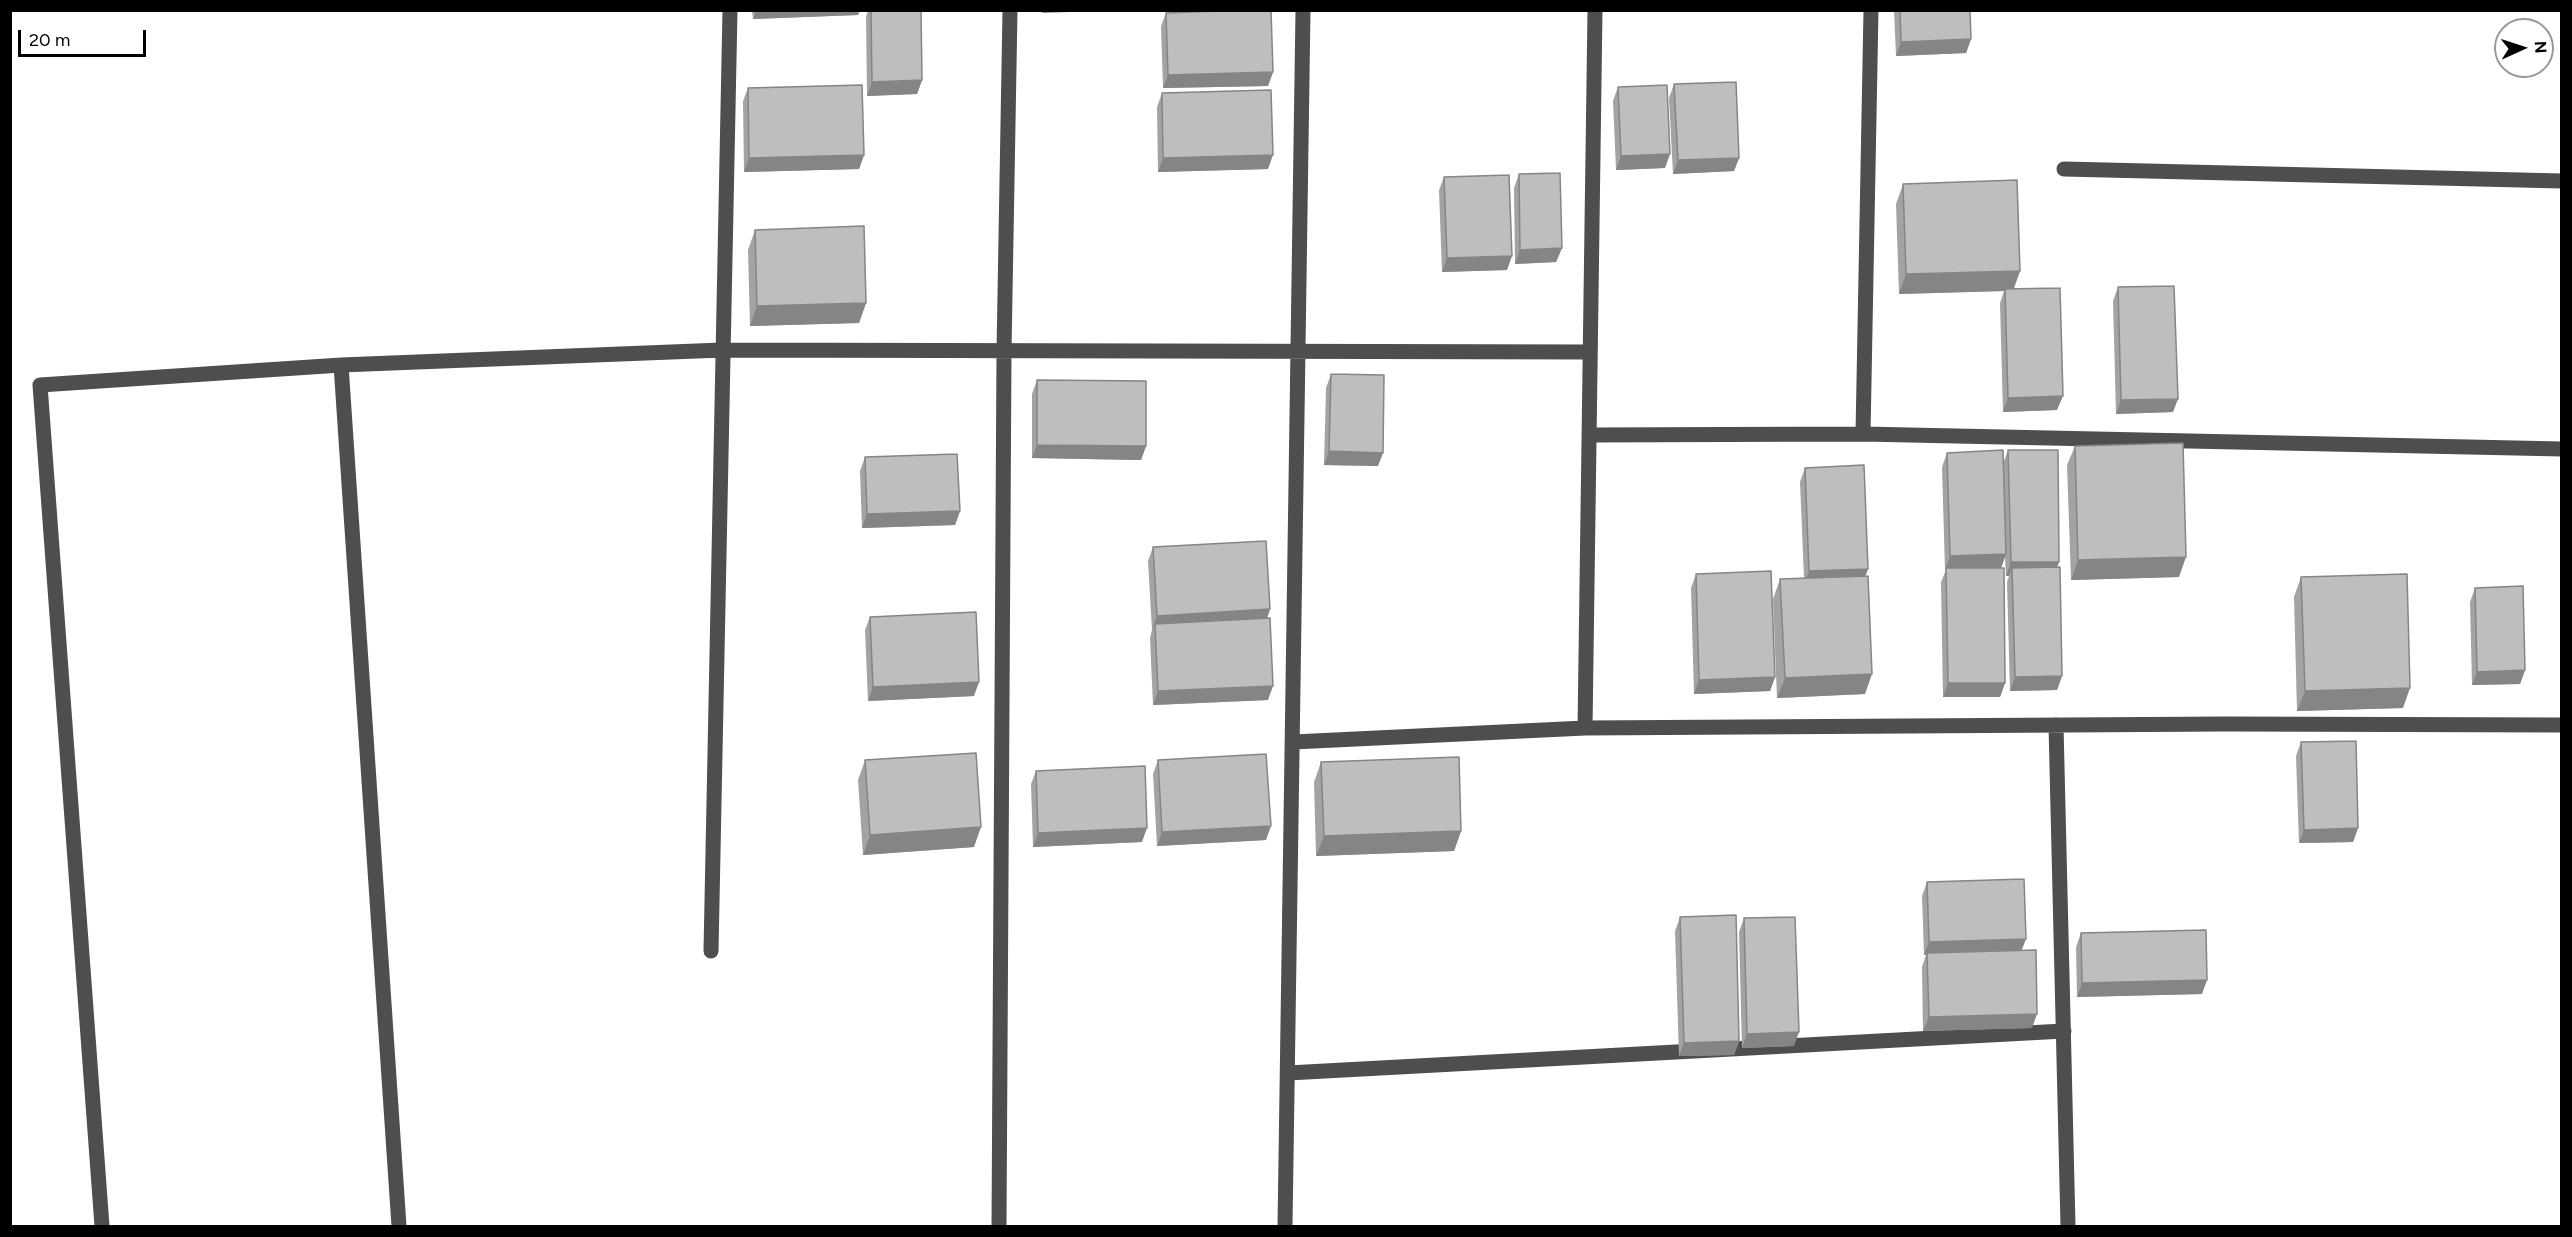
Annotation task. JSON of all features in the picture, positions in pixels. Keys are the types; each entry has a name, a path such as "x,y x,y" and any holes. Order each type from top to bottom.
{"street":[{"path":"711,951 729,10"},
{"path":"999,1227 1004,351 1010,10"},
{"path":"1285,1227 1303,10"},
{"path":"1585,728 1595,10"},
{"path":"1863,434 1871,10"},
{"path":"2064,169 2562,181"},
{"path":"102,1227 40,385 341,365 722,350 1590,352"},
{"path":"341,365 399,1227"},
{"path":"1589,435 1863,434 2562,449"},
{"path":"2056,725 2068,1227"},
{"path":"1293,742 1585,728 2562,725"},
{"path":"1288,1073 2064,1031"}],"building":[{"path":"871,10 921,10 922,80 872,82"},
{"path":"1271,10 1273,72 1168,75 1166,13"},
{"path":"1900,10 1970,10 1971,39 1901,42"},
{"path":"1736,82 1739,158 1678,160 1674,84"},
{"path":"862,85 864,155 749,158 748,88"},
{"path":"1667,85 1670,154 1621,156 1618,87"},
{"path":"1271,90 1273,155 1163,158 1162,93"},
{"path":"1560,173 1562,248 1520,250 1519,174"},
{"path":"1509,175 1512,256 1447,258 1444,177"},
{"path":"2017,180 2020,271 1906,274 1903,184"},
{"path":"864,226 866,303 757,306 755,230"},
{"path":"2174,286 2178,399 2121,400 2118,287"},
{"path":"2060,288 2063,396 2008,398 2005,289"},
{"path":"1331,374 1384,375 1383,453 1329,451"},
{"path":"1037,380 1146,381 1146,446 1037,445"},
{"path":"2183,443 2186,557 2078,560 2075,446"},
{"path":"2003,450 2006,554 1950,556 1947,453"},
{"path":"2008,450 2058,450 2059,562 2011,562"},
{"path":"957,454 960,511 867,514 865,457"},
{"path":"1864,465 1868,569 1809,571 1805,468"},
{"path":"1266,541 1270,609 1157,616 1153,547"},
{"path":"2060,567 2062,676 2015,677 2012,568"},
{"path":"1946,568 2004,568 2005,683 1948,683"},
{"path":"1771,571 1775,677 1699,680 1696,574"},
{"path":"2407,574 2410,688 2305,691 2301,577"},
{"path":"1868,576 1872,674 1785,678 1780,579"},
{"path":"2523,586 2525,670 2477,672 2475,588"},
{"path":"976,612 979,682 873,687 870,617"},
{"path":"1270,618 1273,686 1158,691 1155,624"},
{"path":"2356,741 2358,828 2304,830 2301,742"},
{"path":"976,753 981,827 870,835 865,760"},
{"path":"1266,754 1271,826 1162,832 1158,760"},
{"path":"1459,757 1461,831 1324,836 1321,762"},
{"path":"1145,766 1147,828 1038,833 1036,771"},
{"path":"2024,879 2026,939 1929,942 1927,882"},
{"path":"1736,915 1739,1041 1684,1043 1680,917"},
{"path":"1795,917 1799,1032 1747,1034 1744,918"},
{"path":"2206,930 2207,980 2082,983 2081,933"},
{"path":"2036,950 2037,1014 1929,1017 1927,953"}]}
